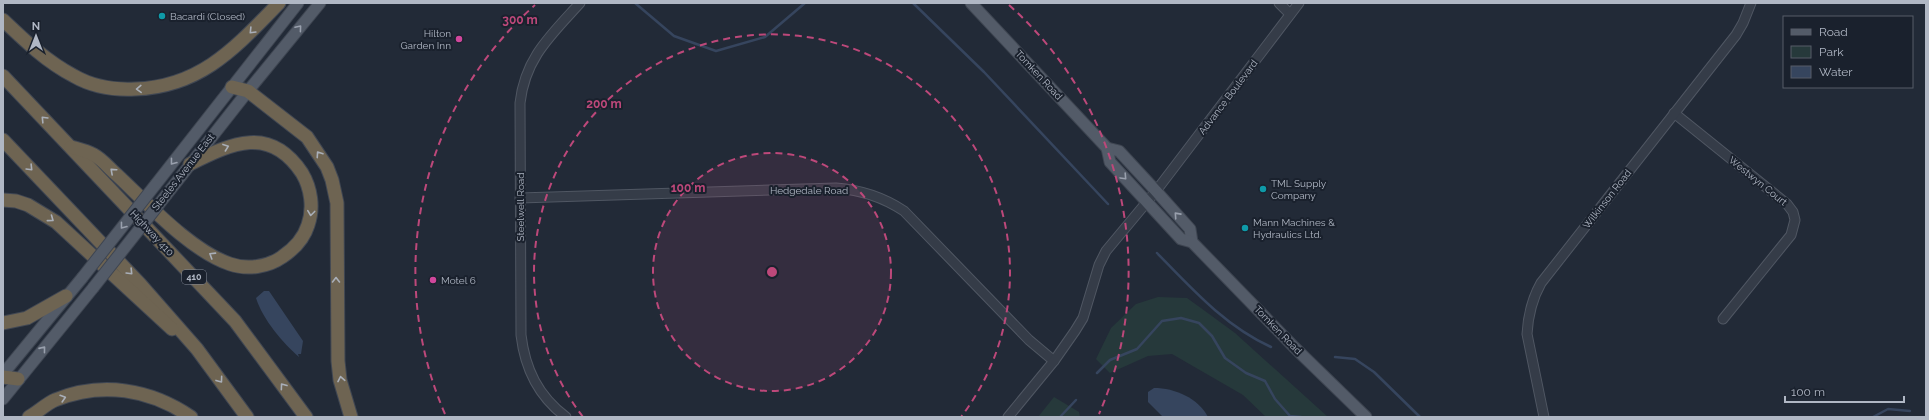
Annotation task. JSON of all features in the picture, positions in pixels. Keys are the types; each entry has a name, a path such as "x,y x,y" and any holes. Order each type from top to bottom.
{"highway":[{"path":"3,20 51,62 75,77 96,85 113,89 146,89 179,83 208,66 241,42 279,3"},
{"name":"Highway 410","path":"3,76 235,321 306,417"},
{"path":"232,87 248,91 307,137 327,166 337,203 338,361 343,392 351,417"},
{"path":"3,140 140,284 197,349 247,417"},
{"path":"71,147 94,155 197,246 218,259 230,264 252,267 270,264 288,253 303,236 307,229 311,213 309,190 298,167 278,149 261,142 238,143 218,150 190,164"},
{"path":"3,200 16,201 28,205 56,222 80,242 158,318 197,349"},
{"path":"3,323 27,318 66,296"},
{"path":"3,376 18,379"},
{"path":"29,417 54,401 89,391 107,390 146,394 161,400 191,417"}],"main road":[{"name":"Steeles Avenue East","path":"3,376 298,3"},
{"name":"Steeles Avenue East","path":"3,399 93,288 248,91 320,3"},
{"name":"Tomken Road","path":"971,3 1108,148 1119,151 1156,191 1190,229 1192,242"},
{"name":"Tomken Road","path":"1108,148 1110,162 1181,238 1192,242 1294,347 1366,417"}],"street":[{"name":"Steelwell Road","path":"566,417 554,408 528,371 523,352 521,335 520,103 521,87 536,54 580,3"},
{"path":"1280,3 1290,14"},
{"name":"Advance Boulevard","path":"1008,417 1054,361 1083,318 1099,265 1106,251 1156,191 1299,3"},
{"name":"Wilkinson Road","path":"1544,417 1527,334 1527,322 1534,295 1541,283 1740,29 1749,11 1751,3"},
{"name":"Westwyn Court","path":"1674,114 1777,194 1793,212 1795,220 1791,235 1723,319"},
{"name":"Hedgedale Road","path":"520,198 836,188 854,189 872,194 887,199 904,210 1029,340 1054,361"}],"green space":[{"path":"1158,297 1187,298 1235,333 1328,417 1266,417 1243,395 1172,354 1148,356 1110,373 1096,359 1111,328 1136,304"},
{"path":"1054,397 1079,412 1080,417 1038,417"}],"water":[{"path":"264,291 269,291 303,341 301,354 298,354 299,357 280,338 263,315 256,298"},
{"path":"1154,388 1162,388 1185,395 1198,404 1208,417 1163,417 1148,402 1148,392"}],"waterway":[{"path":"635,3 674,36 716,51 765,37 805,3"},
{"path":"913,3 984,72 1108,204"},
{"path":"1157,253 1196,293 1224,318 1239,329 1271,347"},
{"path":"1097,373 1110,360 1137,349 1162,321 1181,318 1199,323 1212,336 1225,358 1246,373 1265,381 1275,399 1290,416 1301,417"},
{"path":"1335,357 1355,359 1374,372 1420,417"},
{"path":"1060,417 1076,400"},
{"path":"1873,417 1888,409 1910,411"}],"place":[{"name":"Bacardi (Closed)","path":"162,16"},
{"name":"Hilton Garden Inn","path":"459,39"},
{"name":"TML Supply Company","path":"1263,189"},
{"name":"Mann Machines & Hydraulics Ltd.","path":"1245,228"},
{"name":"Motel 6","path":"433,280"}]}
